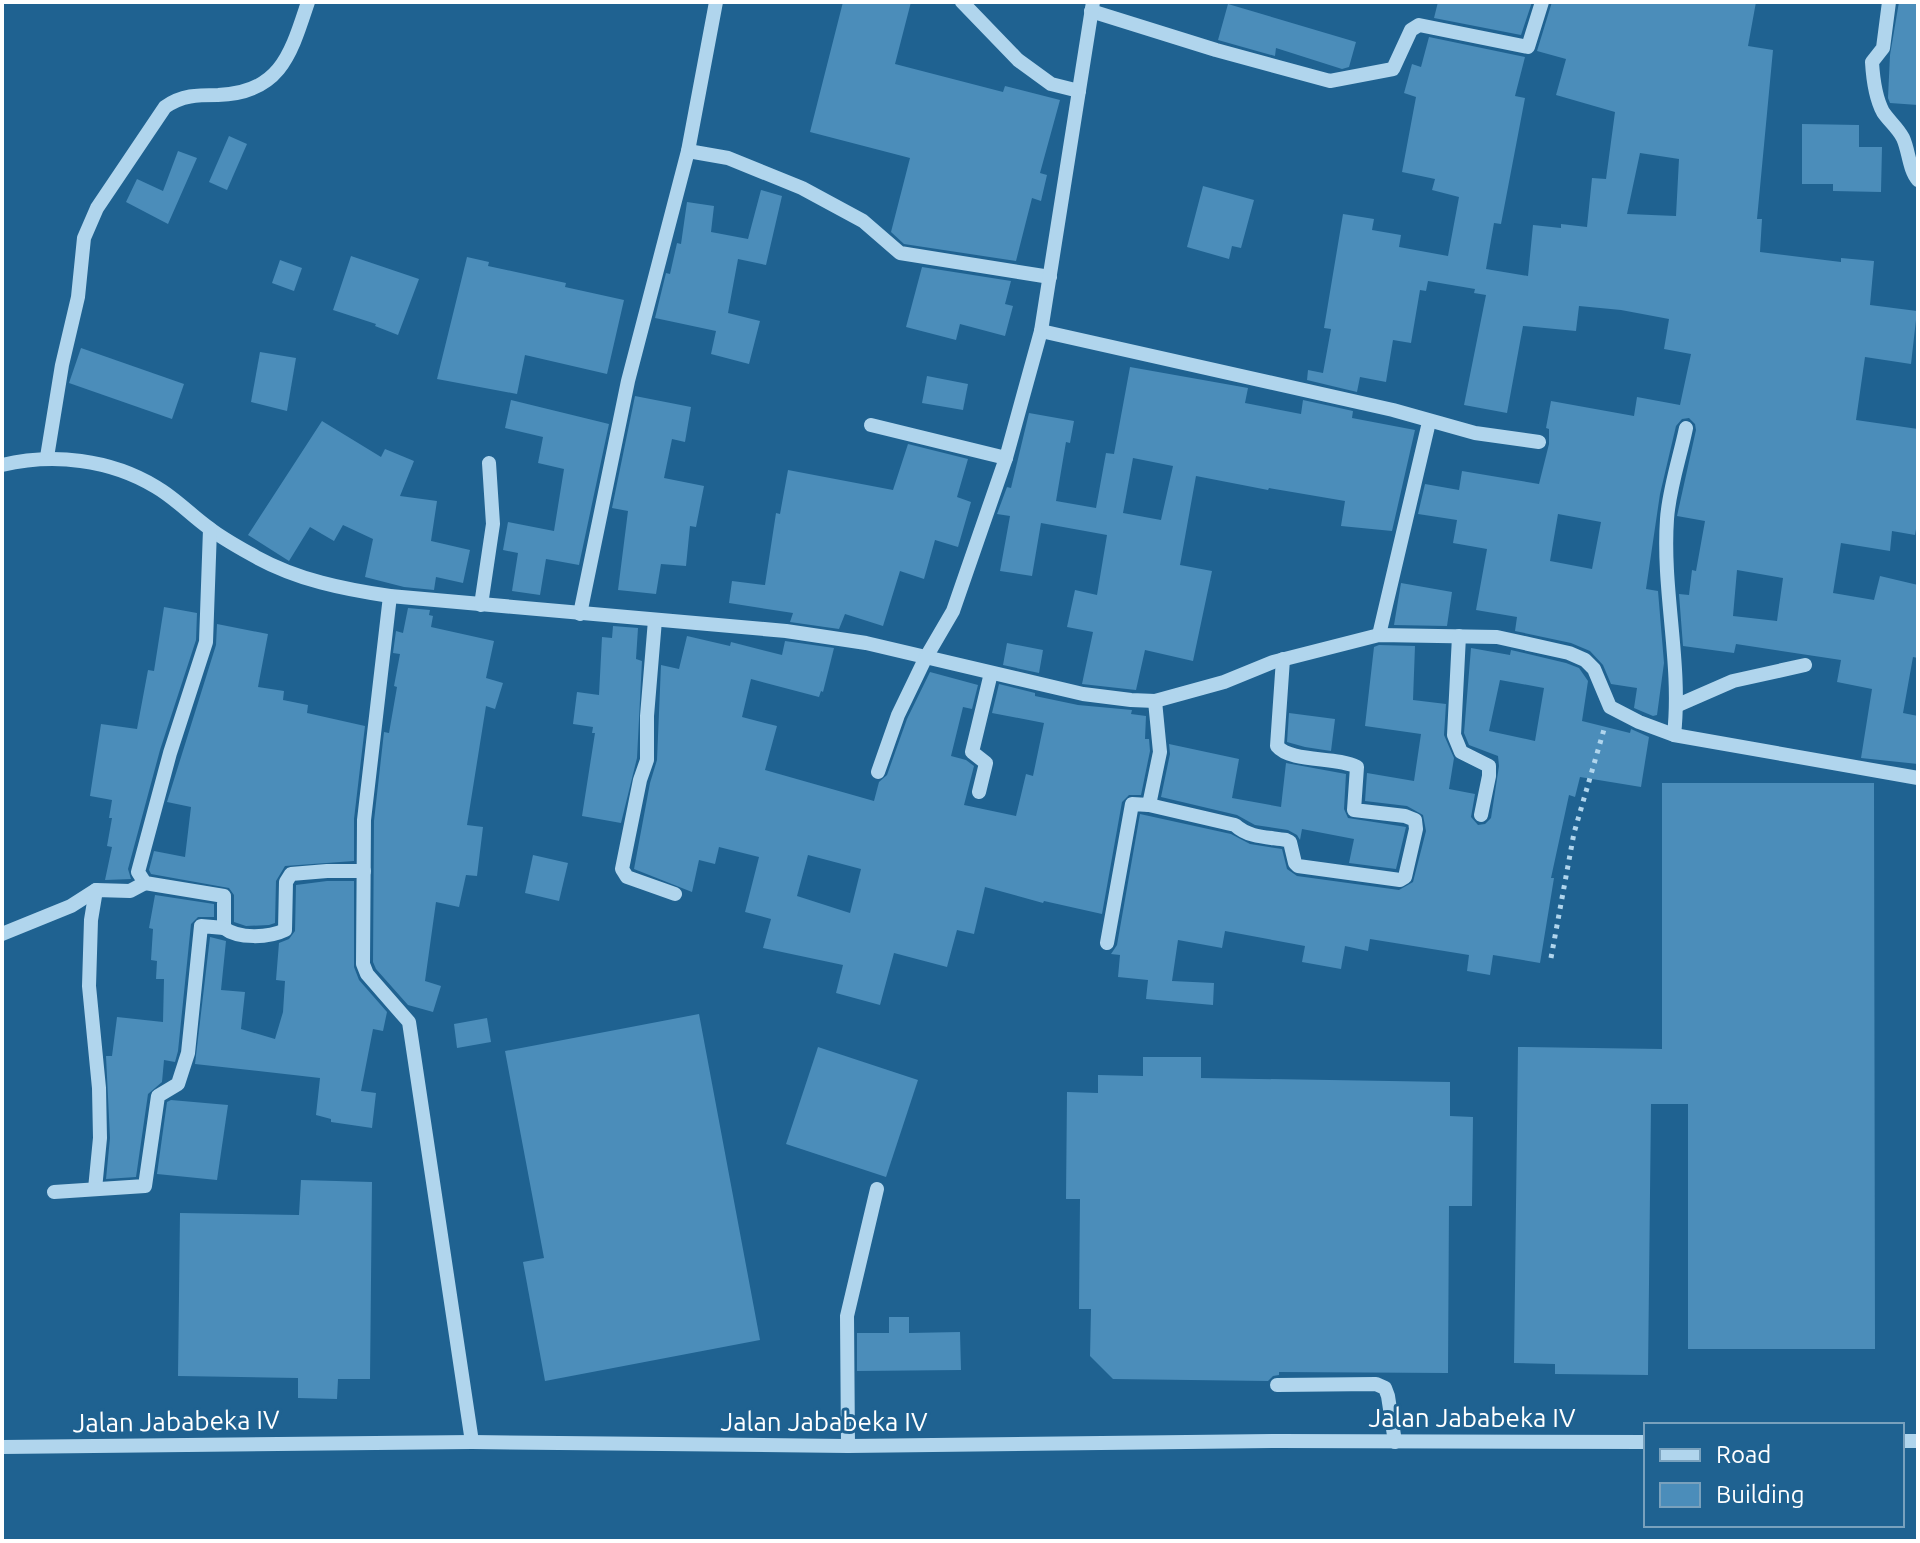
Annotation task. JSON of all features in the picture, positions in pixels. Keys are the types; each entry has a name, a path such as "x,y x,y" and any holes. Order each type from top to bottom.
{"street":[{"path":"47,457 62,365 78,297 84,238 97,208 165,107 177,98 254,88 278,73 294,46 308,2"},
{"path":"580,614 628,381 688,151 716,2"},
{"path":"962,2 1018,60 1051,84 1079,91"},
{"path":"878,772 898,715 953,611 1006,458 1041,331 1092,7 1227,54 1330,81 1393,69 1411,30 1419,25 1528,47 1542,2"},
{"path":"1889,2 1883,48 1872,62 1873,79 1884,114 1902,135 1913,175 1918,180"},
{"path":"688,151 728,158 802,188 863,221 900,253 1050,277"},
{"path":"1041,331 1393,410 1475,433 1539,442"},
{"path":"1379,635 1429,422"},
{"path":"871,425 1006,458"},
{"path":"1674,735 1678,705 1667,516 1686,428"},
{"path":"2,465 47,457 78,460 129,474 155,486 210,529 289,573 337,587 390,596 800,633 866,643 1083,694 1155,701 1224,682 1283,659 1379,635 1497,637 1577,656 1594,669 1610,707 1674,735 1918,778"},
{"path":"481,605 493,524 489,463"},
{"path":"145,883 138,872 170,753 206,642 210,529"},
{"path":"390,596 364,820 364,970 409,1022 472,1442"},
{"path":"655,620 647,716 647,760 622,869 627,877 675,894"},
{"path":"1459,636 1454,735 1461,752 1489,766 1481,815"},
{"path":"1107,943 1132,804 1149,805 1235,825 1251,836 1286,840 1290,842 1298,866 1400,880 1405,877 1416,829 1415,820 1354,810 1357,767 1284,753 1277,746 1283,659"},
{"path":"1678,705 1733,681 1805,665"},
{"path":"979,792 986,763 972,752 991,673"},
{"path":"1149,805 1160,752 1155,701"},
{"path":"54,1192 142,1187 147,1182 158,1096 178,1084 188,1053 200,927 224,928 235,935 277,934 285,930 286,882 291,874 364,871"},
{"path":"5,934 71,906 96,890 130,891 145,883 224,896 224,928"},
{"path":"95,1189 100,1138 99,1088 89,986 91,920 96,890"},
{"path":"848,1446 847,1316 877,1189"},
{"path":"1277,1385 1376,1384 1385,1388 1395,1442"},
{"name":"Jalan Jababeka IV","path":"2,1447 472,1442 848,1446 1644,1442"}],"path":[{"path":"1551,958 1574,833 1610,707"}],"building":[{"path":"843,2 911,2 895,64 1003,92 1005,86 1060,100 1040,173 1047,175 1041,201 1032,198 1016,261 904,244 891,232 910,158 810,132"},
{"path":"1438,2 1532,2 1521,35 1434,18"},
{"path":"1552,2 1756,2 1748,46 1773,50 1757,219 1762,219 1760,252 1841,262 1841,258 1874,261 1870,305 1917,311 1911,364 1865,357 1856,420 1918,429 1918,517 1915,535 1892,531 1890,551 1841,543 1833,593 1874,600 1880,576 1918,585 1918,658 1913,657 1903,713 1918,716 1918,764 1861,758 1872,689 1837,682 1841,660 1736,644 1734,653 1683,646 1679,594 1689,595 1705,521 1677,516 1696,430 1689,418 1682,419 1676,426 1660,494 1646,589 1658,591 1664,663 1657,715 1634,708 1637,688 1611,684 1603,665 1590,651 1571,643 1515,631 1517,617 1476,610 1487,549 1453,543 1457,520 1418,514 1425,484 1459,490 1462,471 1539,484 1549,444 1549,429 1546,428 1551,401 1634,416 1637,397 1680,405 1691,354 1664,349 1669,319 1579,306 1576,331 1523,326 1507,413 1464,405 1486,295 1474,293 1475,289 1428,281 1426,291 1420,290 1411,343 1393,340 1386,382 1360,377 1357,392 1307,380 1308,370 1323,373 1331,329 1324,328 1343,214 1374,219 1372,230 1401,235 1399,247 1448,256 1459,197 1432,190 1435,179 1402,172 1416,97 1404,93 1412,64 1421,67 1429,37 1525,57 1515,96 1525,98 1501,224 1494,223 1486,269 1528,276 1533,225 1587,227 1592,178 1606,179 1615,112 1556,95 1566,59 1537,51","holes":["1640,153 1679,159 1676,216 1627,214","1558,514 1601,522 1592,569 1550,561","1737,570 1783,578 1777,621 1733,616"]},
{"path":"1899,2 1918,2 1918,105 1890,103 1888,98 1890,55"},
{"path":"1228,4 1356,42 1349,67 1342,69 1276,48 1275,56 1218,40"},
{"path":"1802,124 1859,125 1859,147 1882,147 1881,192 1833,191 1833,184 1802,184"},
{"path":"229,136 247,144 227,190 209,182"},
{"path":"178,151 197,158 168,224 126,202 137,179 163,191"},
{"path":"1203,186 1254,200 1241,248 1232,246 1229,259 1187,247"},
{"path":"761,190 782,196 766,265 738,259 728,313 760,321 749,364 711,354 716,331 655,318 666,273 670,274 677,243 681,244 687,202 714,206 711,232 748,239"},
{"path":"351,256 419,279 398,335 333,310"},
{"path":"467,257 489,262 488,266 566,283 565,287 624,300 607,374 525,355 517,394 437,379"},
{"path":"280,260 302,268 294,291 272,283"},
{"path":"922,267 1011,281 1005,304 1013,306 1005,336 960,324 956,340 906,327"},
{"path":"81,348 184,384 172,419 69,383"},
{"path":"260,352 296,358 287,411 251,402"},
{"path":"1130,367 1248,388 1245,403 1301,414 1303,400 1353,411 1352,418 1415,430 1392,531 1341,526 1345,501 1196,476 1180,565 1212,571 1193,661 1145,650 1136,690 1082,684 1093,632 1067,627 1075,590 1097,595 1107,535 1041,523 1032,576 1000,571 1010,516 997,514 1007,487 1011,488 1029,413 1074,421 1070,443 1066,442 1056,501 1096,508 1106,453 1114,454","holes":["1133,458 1173,466 1161,520 1123,513"]},
{"path":"927,376 968,384 963,410 922,403"},
{"path":"635,396 691,407 685,442 672,439 664,478 704,486 696,527 690,526 686,566 661,564 656,594 618,590 628,511 612,508"},
{"path":"511,400 609,424 579,565 546,559 540,595 512,591 518,553 503,550 508,522 554,531 564,469 538,463 543,437 505,428"},
{"path":"322,421 381,457 385,449 414,461 400,496 437,501 431,541 470,550 463,583 436,577 434,590 404,587 365,577 373,539 343,525 334,541 310,527 289,561 248,535"},
{"path":"908,444 968,459 957,497 971,502 958,547 935,540 924,579 900,571 883,626 845,614 839,629 790,622 793,613 729,603 732,581 765,585 776,513 780,514 788,470 893,490"},
{"path":"1401,583 1452,592 1447,626 1394,625"},
{"path":"164,607 197,613 196,640 160,750 128,869 131,879 105,880 112,847 107,846 112,800 90,796 101,724 137,729 148,670 154,671"},
{"path":"408,608 430,610 429,615 433,616 431,627 494,641 486,678 503,683 495,709 486,706 467,825 483,827 477,876 466,875 459,907 436,902 425,981 441,986 433,1012 408,1005 373,962 374,821 384,732 389,733 397,687 394,686 400,654 393,653 396,631 403,633"},
{"path":"217,624 268,634 258,687 284,691 283,700 308,705 307,713 365,726 354,819 354,861 285,866 276,881 275,923 269,925 246,926 234,922 234,895 229,888 151,874 149,870 154,851 185,857 191,807 167,802 216,645"},
{"path":"613,626 638,628 636,659 642,661 637,758 621,823 582,816 595,733 592,733 593,727 573,724 577,692 599,695 602,637 612,638"},
{"path":"687,636 730,646 731,642 782,655 785,641 834,648 819,697 751,679 742,717 777,726 765,770 874,801 879,782 887,775 907,719 930,672 978,685 972,709 963,707 951,756 974,766 964,805 1016,816 1026,774 1033,776 1044,723 992,713 999,684 1035,693 1035,696 1078,705 1132,710 1131,714 1146,716 1145,739 1149,739 1150,751 1141,795 1129,795 1122,802 1102,914 1043,903 985,887 974,934 957,930 947,967 894,953 880,1005 836,993 843,965 763,948 771,919 745,912 759,857 719,847 715,864 699,860 692,892 634,869 657,760 661,665 679,669","holes":["808,855 861,869 850,913 797,896"]},
{"path":"1007,643 1043,650 1039,673 1003,665"},
{"path":"1415,646 1413,700 1446,704 1444,735 1454,758 1449,789 1475,794 1471,817 1478,825 1485,824 1491,818 1499,766 1498,756 1469,745 1464,733 1471,648 1510,655 1511,650 1579,668 1588,681 1582,721 1630,733 1631,729 1649,737 1641,787 1580,777 1575,797 1569,795 1551,878 1554,878 1540,963 1493,955 1490,975 1467,971 1469,955 1370,939 1368,951 1345,946 1341,969 1302,962 1305,946 1225,931 1222,948 1178,940 1172,981 1214,983 1213,1005 1146,999 1148,980 1118,977 1120,955 1111,954 1117,945 1140,814 1231,834 1250,844 1282,849 1287,869 1297,876 1399,890 1413,882 1426,831 1423,815 1407,806 1365,801 1367,773 1414,781 1421,734 1365,726 1374,647","holes":["1500,680 1544,688 1535,741 1489,731"]},
{"path":"1289,713 1335,719 1331,751 1287,742"},
{"path":"1169,744 1239,759 1232,798 1281,807 1286,763 1346,774 1344,809 1348,818 1406,827 1396,869 1349,863 1354,839 1302,829 1300,840 1288,830 1255,825 1237,815 1161,797 1170,754"},
{"path":"1662,783 1874,783 1875,1349 1688,1349 1688,1104 1651,1104 1648,1375 1555,1374 1555,1364 1514,1363 1518,1047 1662,1049"},
{"path":"533,855 568,863 559,901 525,893"},
{"path":"354,881 354,967 359,980 387,1012 383,1031 373,1029 361,1091 376,1093 372,1128 331,1122 331,1119 316,1115 320,1078 195,1064 210,937 226,941 221,990 245,992 241,1029 275,1039 283,1012 285,981 276,980 279,943 289,939 295,931 296,885"},
{"path":"155,895 214,904 214,917 198,917 191,924 178,1051 175,1062 164,1060 162,1082 148,1094 136,1177 106,1179 110,1138 106,1056 112,1056 117,1017 163,1022 164,979 156,979 157,961 151,960 153,929 149,928"},
{"path":"699,1014 760,1340 545,1381 523,1262 544,1258 505,1051"},
{"path":"487,1018 491,1042 457,1048 454,1024"},
{"path":"818,1047 918,1080 886,1177 786,1144"},
{"path":"1143,1057 1201,1057 1201,1078 1450,1082 1450,1116 1473,1117 1472,1206 1449,1206 1448,1373 1279,1372 1268,1381 1113,1379 1090,1356 1091,1309 1079,1309 1080,1199 1066,1199 1067,1092 1098,1093 1098,1075 1143,1076"},
{"path":"167,1102 228,1105 217,1180 157,1174"},
{"path":"301,1180 372,1182 370,1379 338,1379 337,1399 298,1398 298,1378 178,1376 180,1213 299,1215"},
{"path":"889,1317 909,1317 909,1333 960,1332 961,1370 857,1371 857,1333 889,1333"}]}
